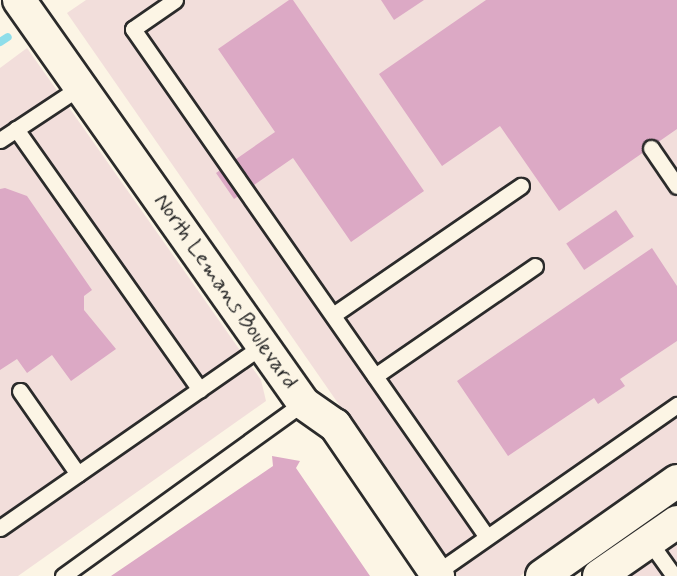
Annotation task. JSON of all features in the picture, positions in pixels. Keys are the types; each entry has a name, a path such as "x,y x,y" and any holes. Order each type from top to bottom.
{"street":[{"name":"North Lemans Boulevard","path":"19,0 303,403 335,425 437,574"},
{"path":"542,576 677,481"},
{"path":"630,514 649,541"},
{"path":"599,576 677,522"}],"lane":[{"path":"175,0 133,29 487,537"},
{"path":"0,140 80,87"},
{"path":"16,129 200,390"},
{"path":"651,148 677,186"},
{"path":"333,315 521,186"},
{"path":"375,376 535,266"},
{"path":"0,509 4,525 262,346"},
{"path":"20,391 78,474"},
{"path":"63,576 303,403"},
{"path":"437,574 677,405"},
{"path":"649,541 674,576"}],"shaded area":[{"path":"86,0 677,0 677,466 520,576 458,576 67,13"},
{"path":"27,48 261,380 266,401 18,576 0,576 0,68"},
{"path":"677,537 677,576 622,576"}],"building":[{"path":"289,0 293,0 424,191 351,242 293,158 234,199 216,173 275,132 218,49"},
{"path":"381,0 424,0 394,20"},
{"path":"486,0 677,0 677,129 559,211 500,126 442,166 379,74"},
{"path":"5,188 27,196 92,290 84,296 84,310 116,349 71,381 52,355 27,373 17,359 0,370 0,189"},
{"path":"616,210 634,237 584,270 566,244"},
{"path":"652,248 677,286 677,341 620,379 625,386 598,404 594,398 508,456 457,381"},
{"path":"272,456 300,461 296,468 370,576 111,576 273,466"}],"waterway":[{"path":"0,42 8,37"}]}
